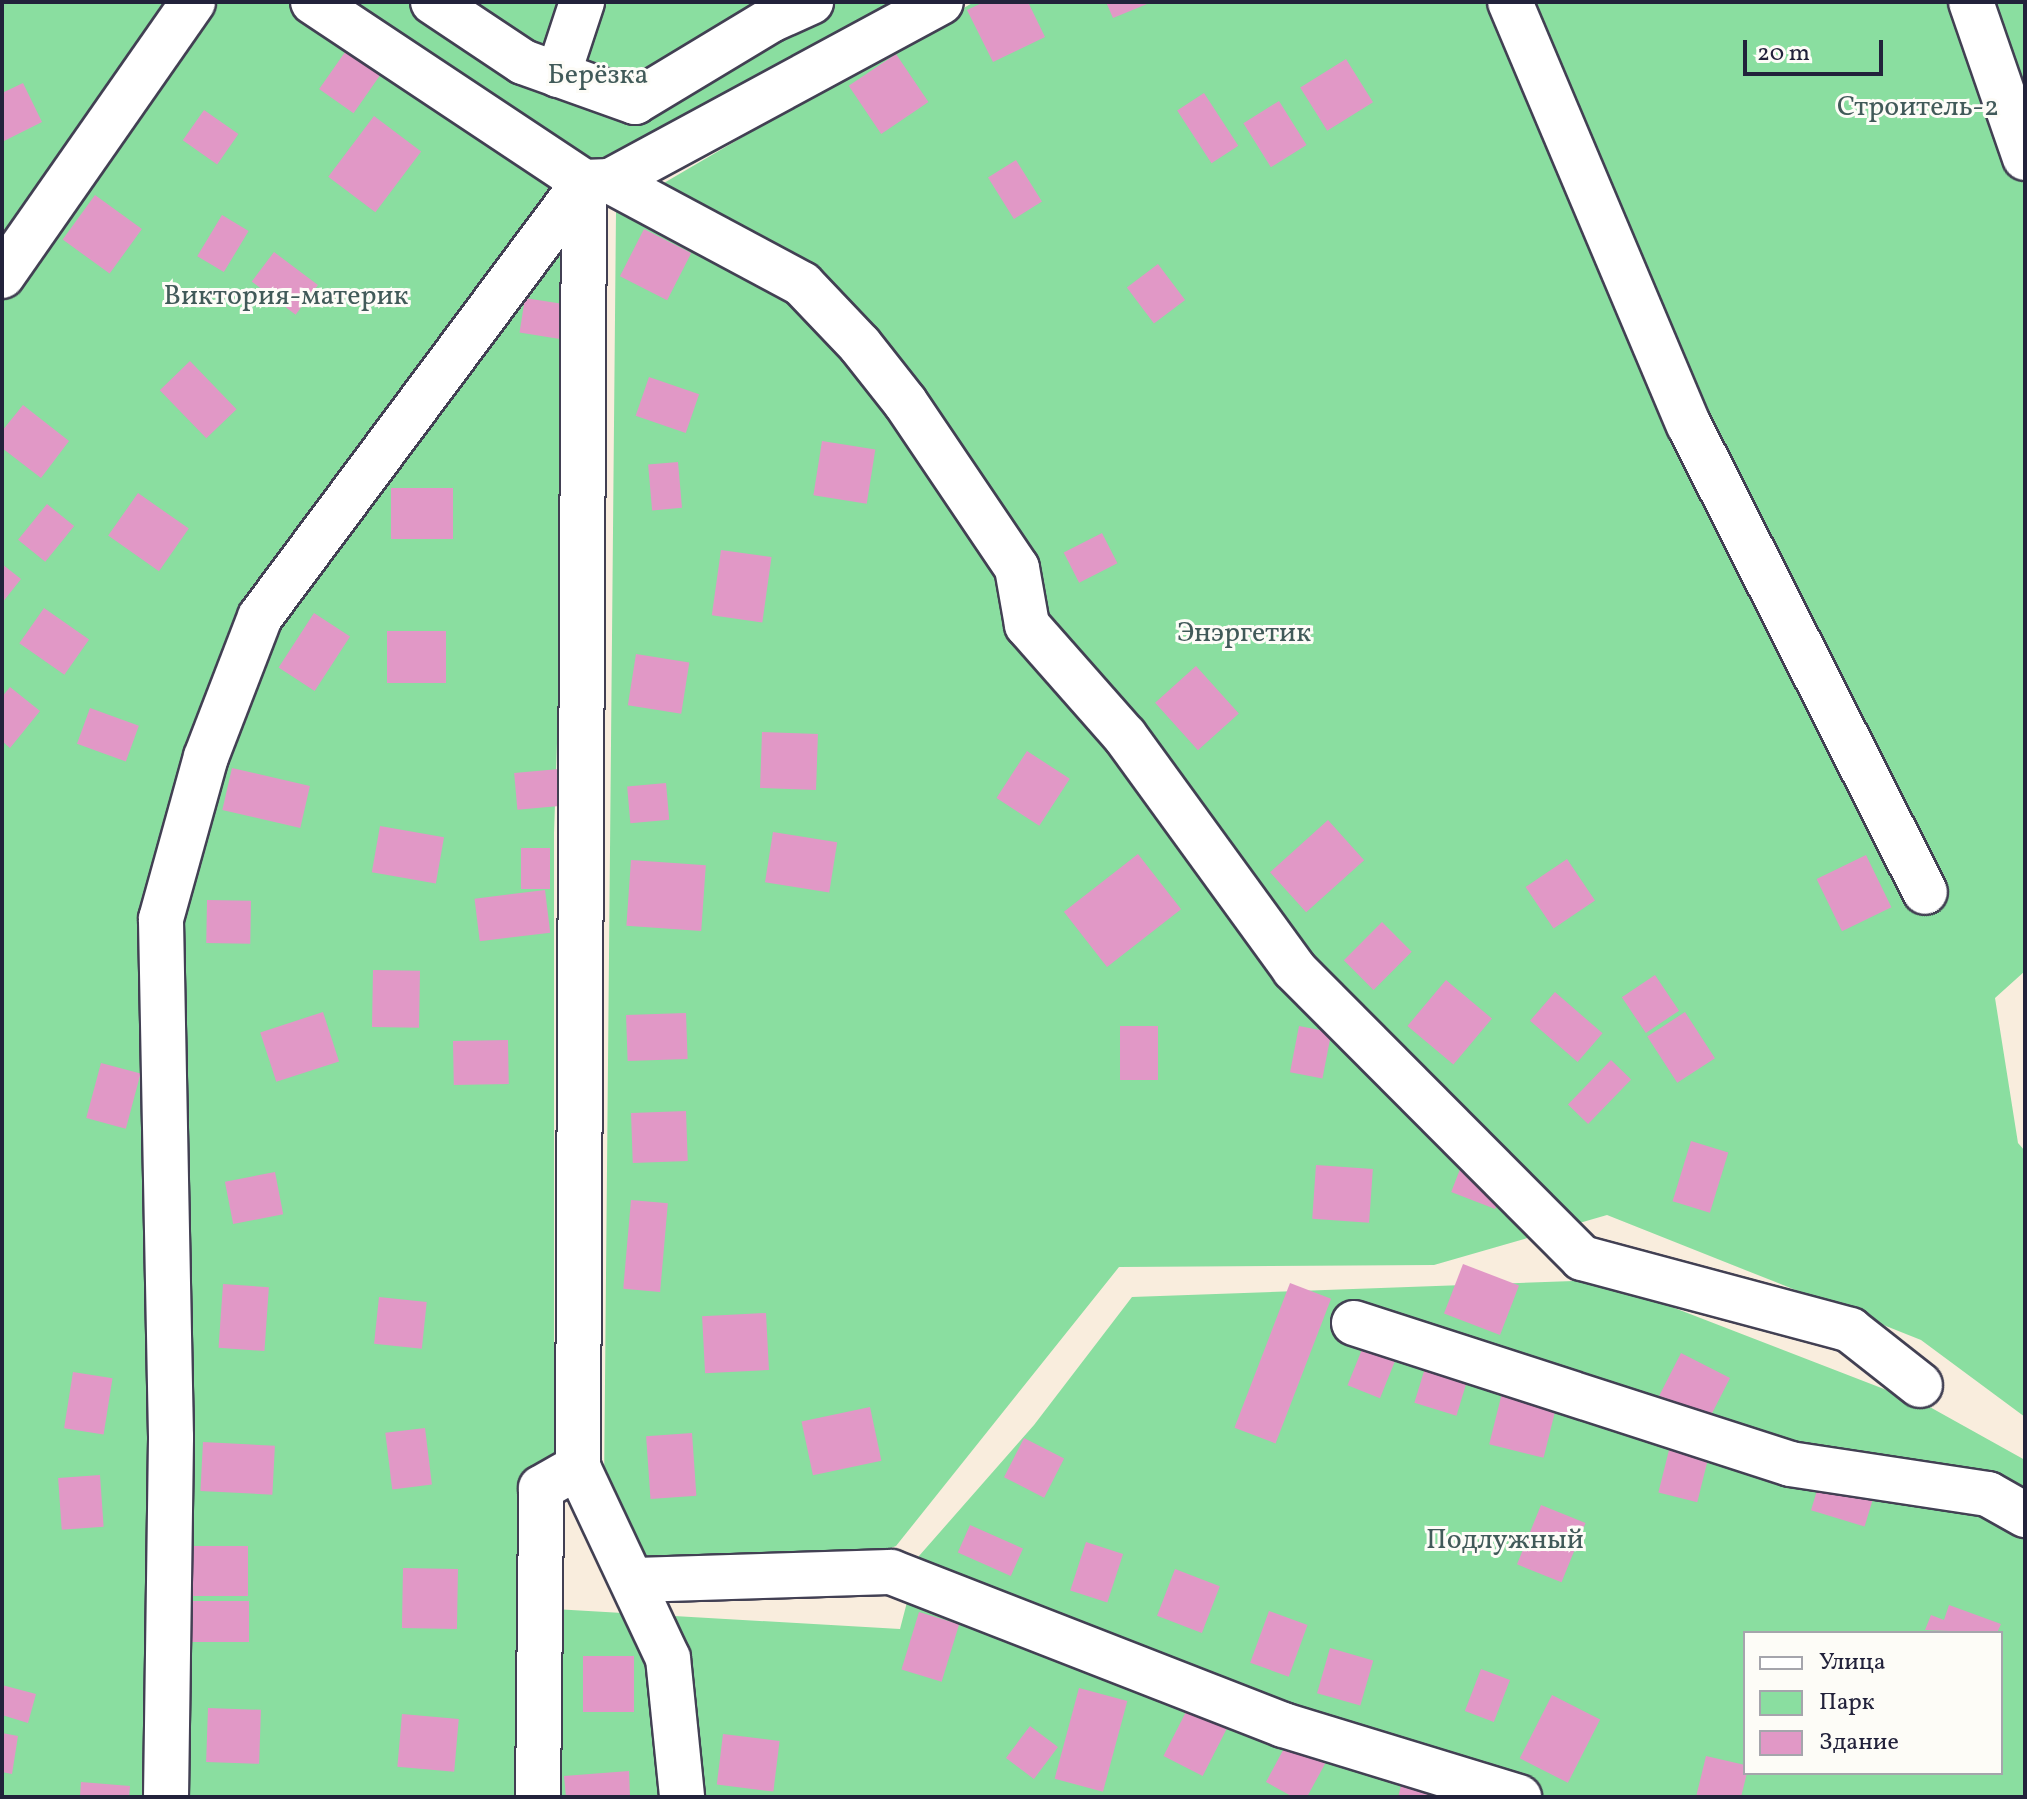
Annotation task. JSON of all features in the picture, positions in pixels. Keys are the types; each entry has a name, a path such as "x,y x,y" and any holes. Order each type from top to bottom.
{"lane":[{"path":"2,276 193,2"},
{"path":"313,2 597,182 802,284 860,345 905,402 1017,568 1027,625 1125,736 1294,969 1582,1258 1850,1330 1920,1385"},
{"path":"433,2 523,62 635,102 771,20 811,2"},
{"path":"558,75 582,2"},
{"path":"166,1797 171,1437 161,919 206,757 260,617 597,182 941,2"},
{"path":"1510,2 1689,425 1925,892"},
{"path":"1971,2 2025,158"},
{"path":"597,182 578,1467 634,1580 668,1658 682,1797"},
{"path":"1354,1323 1790,1464 1988,1494 2025,1515"},
{"path":"538,1797 541,1488 578,1467"},
{"path":"634,1580 891,1572 1283,1725 1519,1797"}],"green space":[{"name":"Виктория-материк","path":"2,2 894,2 594,163 575,205 554,833 554,1609 900,1629 919,1556 1034,1425 1132,1297 1602,1280 1928,1406 2025,1460 2025,1797 2,1797"},
{"name":"Энэргетик","path":"974,2 2025,2 2025,971 1995,998 2018,1143 2025,1151 2025,1417 1921,1340 1607,1215 1434,1265 1119,1267 896,1546 848,1564 638,1565 604,1488 616,211"}],"building":[{"path":"984,2 1028,2 1045,37 993,62 967,10"},
{"path":"1106,2 1152,2 1113,18"},
{"path":"357,35 391,59 354,113 319,89"},
{"path":"896,54 928,102 881,134 849,86"},
{"path":"1346,59 1373,102 1327,131 1300,88"},
{"path":"23,83 42,122 2,142 2,93"},
{"path":"1204,93 1238,146 1211,163 1177,110"},
{"path":"1279,101 1307,145 1271,167 1243,123"},
{"path":"204,110 238,134 217,164 183,140"},
{"path":"374,116 421,152 375,212 328,177"},
{"path":"1016,160 1042,202 1014,219 988,177"},
{"path":"95,195 142,229 110,274 63,239"},
{"path":"222,215 249,231 224,272 197,256"},
{"path":"644,229 691,253 667,300 620,276"},
{"path":"274,252 318,285 296,315 252,282"},
{"path":"1158,264 1185,300 1154,323 1127,287"},
{"path":"525,298 571,305 566,340 520,333"},
{"path":"190,361 237,409 206,438 160,390"},
{"path":"649,377 699,394 686,433 636,416"},
{"path":"23,405 69,441 41,478 2,448 2,431"},
{"path":"822,441 875,449 867,504 813,495"},
{"path":"678,462 682,508 652,510 648,465"},
{"path":"391,488 453,488 453,539 391,539"},
{"path":"138,493 189,529 159,571 108,536"},
{"path":"47,504 74,526 45,562 18,540"},
{"path":"1102,533 1117,563 1079,583 1064,553"},
{"path":"721,550 772,557 762,622 712,615"},
{"path":"2,564 21,579 2,603"},
{"path":"44,608 89,640 64,675 19,643"},
{"path":"314,613 350,636 315,691 279,668"},
{"path":"387,631 446,631 446,683 387,683"},
{"path":"636,654 689,662 681,714 628,705"},
{"path":"1196,666 1239,714 1198,750 1155,703"},
{"path":"10,687 40,711 10,748 2,741 2,697"},
{"path":"90,708 139,726 126,761 77,744"},
{"path":"762,732 818,734 816,790 760,788"},
{"path":"1027,751 1070,779 1039,826 997,798"},
{"path":"232,768 310,786 300,828 222,810"},
{"path":"559,769 562,806 517,810 514,773"},
{"path":"666,783 669,820 630,823 627,786"},
{"path":"1328,820 1364,860 1306,912 1270,872"},
{"path":"380,826 444,837 436,884 372,872"},
{"path":"773,832 837,842 829,893 765,882"},
{"path":"521,848 550,848 550,889 521,889"},
{"path":"1138,854 1181,909 1107,967 1064,912"},
{"path":"1866,855 1891,907 1842,931 1817,879"},
{"path":"1567,859 1595,900 1554,928 1526,887"},
{"path":"631,860 706,865 701,931 626,926"},
{"path":"545,890 550,933 480,941 475,899"},
{"path":"207,900 251,901 250,944 206,943"},
{"path":"1382,922 1412,952 1374,990 1344,960"},
{"path":"373,970 420,971 419,1028 372,1027"},
{"path":"1655,975 1679,1011 1646,1033 1622,997"},
{"path":"1446,980 1492,1019 1453,1065 1407,1026"},
{"path":"1555,992 1603,1033 1578,1062 1530,1021"},
{"path":"323,1012 339,1061 276,1082 260,1032"},
{"path":"1685,1012 1715,1058 1677,1083 1647,1037"},
{"path":"686,1013 688,1059 628,1061 626,1015"},
{"path":"1120,1026 1158,1026 1158,1080 1120,1080"},
{"path":"1299,1026 1331,1032 1322,1078 1290,1072"},
{"path":"508,1040 509,1084 454,1085 453,1041"},
{"path":"1611,1060 1631,1079 1588,1124 1568,1105"},
{"path":"101,1063 141,1074 126,1129 86,1118"},
{"path":"686,1111 688,1161 633,1163 631,1113"},
{"path":"1691,1141 1728,1152 1710,1213 1673,1201"},
{"path":"1467,1151 1511,1168 1495,1209 1451,1192"},
{"path":"1316,1165 1373,1169 1369,1223 1312,1219"},
{"path":"275,1172 283,1214 233,1224 225,1182"},
{"path":"631,1200 668,1203 660,1292 623,1289"},
{"path":"1463,1264 1519,1286 1500,1335 1444,1313"},
{"path":"1290,1283 1331,1299 1276,1443 1234,1428"},
{"path":"223,1284 269,1287 264,1351 219,1348"},
{"path":"379,1297 427,1302 422,1349 374,1344"},
{"path":"766,1313 769,1370 705,1373 702,1316"},
{"path":"1367,1337 1399,1350 1380,1398 1348,1385"},
{"path":"1681,1353 1730,1378 1708,1421 1659,1396"},
{"path":"1429,1355 1471,1368 1456,1416 1414,1403"},
{"path":"73,1372 113,1378 104,1435 64,1428"},
{"path":"1503,1389 1557,1403 1544,1458 1489,1444"},
{"path":"870,1407 881,1461 813,1475 802,1422"},
{"path":"425,1428 432,1485 392,1489 385,1433"},
{"path":"692,1433 696,1496 651,1499 646,1436"},
{"path":"1024,1438 1064,1458 1044,1498 1004,1477"},
{"path":"203,1442 275,1446 272,1495 200,1491"},
{"path":"1671,1442 1710,1452 1697,1502 1658,1492"},
{"path":"1830,1448 1884,1464 1865,1527 1811,1510"},
{"path":"100,1475 104,1527 62,1530 58,1478"},
{"path":"1541,1505 1586,1523 1562,1582 1517,1564"},
{"path":"970,1525 1023,1549 1011,1576 958,1552"},
{"path":"1086,1542 1123,1554 1107,1603 1070,1591"},
{"path":"188,1546 248,1546 248,1596 188,1596"},
{"path":"403,1568 458,1569 457,1629 402,1628"},
{"path":"1175,1569 1220,1586 1202,1633 1157,1616"},
{"path":"181,1601 249,1601 249,1642 181,1642"},
{"path":"1949,1605 2001,1624 1998,1631 1925,1630 1931,1615 1944,1620"},
{"path":"1269,1611 1308,1625 1289,1677 1250,1663"},
{"path":"919,1612 959,1624 942,1682 901,1669"},
{"path":"1330,1648 1373,1660 1360,1706 1317,1693"},
{"path":"583,1656 634,1656 634,1712 583,1712"},
{"path":"1481,1669 1510,1680 1494,1722 1465,1711"},
{"path":"2,1685 36,1694 28,1723 2,1715"},
{"path":"1079,1688 1127,1701 1103,1792 1055,1779"},
{"path":"1552,1695 1600,1720 1568,1783 1520,1758"},
{"path":"1193,1698 1232,1718 1203,1776 1163,1756"},
{"path":"208,1708 261,1710 259,1764 206,1762"},
{"path":"402,1714 459,1719 454,1772 397,1767"},
{"path":"1030,1726 1058,1747 1034,1779 1006,1758"},
{"path":"2,1733 18,1736 12,1774 2,1772"},
{"path":"723,1734 780,1741 773,1792 717,1785"},
{"path":"1288,1741 1326,1762 1307,1797 1293,1797 1266,1782"},
{"path":"1706,1756 1743,1765 1743,1775 1746,1775 1741,1797 1696,1797"},
{"path":"1407,1764 1448,1775 1441,1797 1398,1797"},
{"path":"629,1771 630,1797 566,1797 564,1776"},
{"path":"81,1782 130,1786 129,1797 80,1797"}],"park label":[{"name":"Берёзка","path":"598,76"},
{"name":"Строитель-2","path":"1918,108"},
{"name":"Подлужный","path":"1505,1541"}]}
